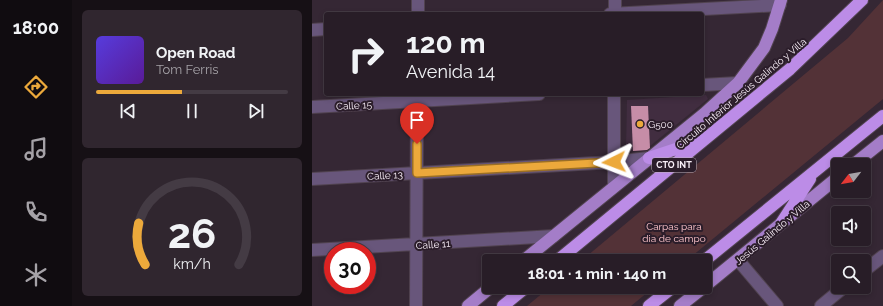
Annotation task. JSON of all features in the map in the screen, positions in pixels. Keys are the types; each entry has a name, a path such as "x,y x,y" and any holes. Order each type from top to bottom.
{"highway":[{"name":"Circuito Interior Jesús Galindo y Villa","path":"565,254 790,69 862,0"},
{"path":"712,254 883,116"},
{"path":"649,158 706,138"},
{"path":"782,222 818,168"},
{"path":"503,306 518,294"},
{"path":"649,306 664,294"}],"main road":[{"path":"738,83 764,48 780,2"},
{"name":"CTO INT","path":"532,254 704,114 738,83"},
{"path":"862,158 882,143"},
{"name":"Jesús Galindo y Villa","path":"712,281 831,183"},
{"path":"468,306 483,294"},
{"name":"Jesús Galindo y Villa","path":"680,306 695,294"}],"street":[{"path":"418,0 418,12"},
{"path":"615,0 615,12"},
{"path":"642,12 780,2"},
{"path":"312,30 324,29"},
{"path":"704,85 738,83"},
{"name":"Calle 15","path":"312,107 417,98 478,96"},
{"path":"614,96 614,186"},
{"path":"416,306 417,98"},
{"name":"Calle 13","path":"312,179 614,162 649,158"},
{"name":"Calle 11","path":"312,250 554,236"},
{"path":"871,265 883,256"},
{"path":"738,260 776,306"},
{"path":"821,306 836,294"}],"shaded area":[{"path":"706,95 708,99 645,150 626,151 627,100"}],"green space":[{"name":"Carpas para dia de campo","path":"883,0 883,99 695,254 589,254 848,38"},
{"path":"542,294 646,294 631,306 527,306"}],"building":[{"name":"G500","path":"631,106 648,106 650,148 647,150 633,151"}],"place":[{"name":"G500","path":"640,124"}],"route":[{"path":"417,144 417,173 614,162"}]}
